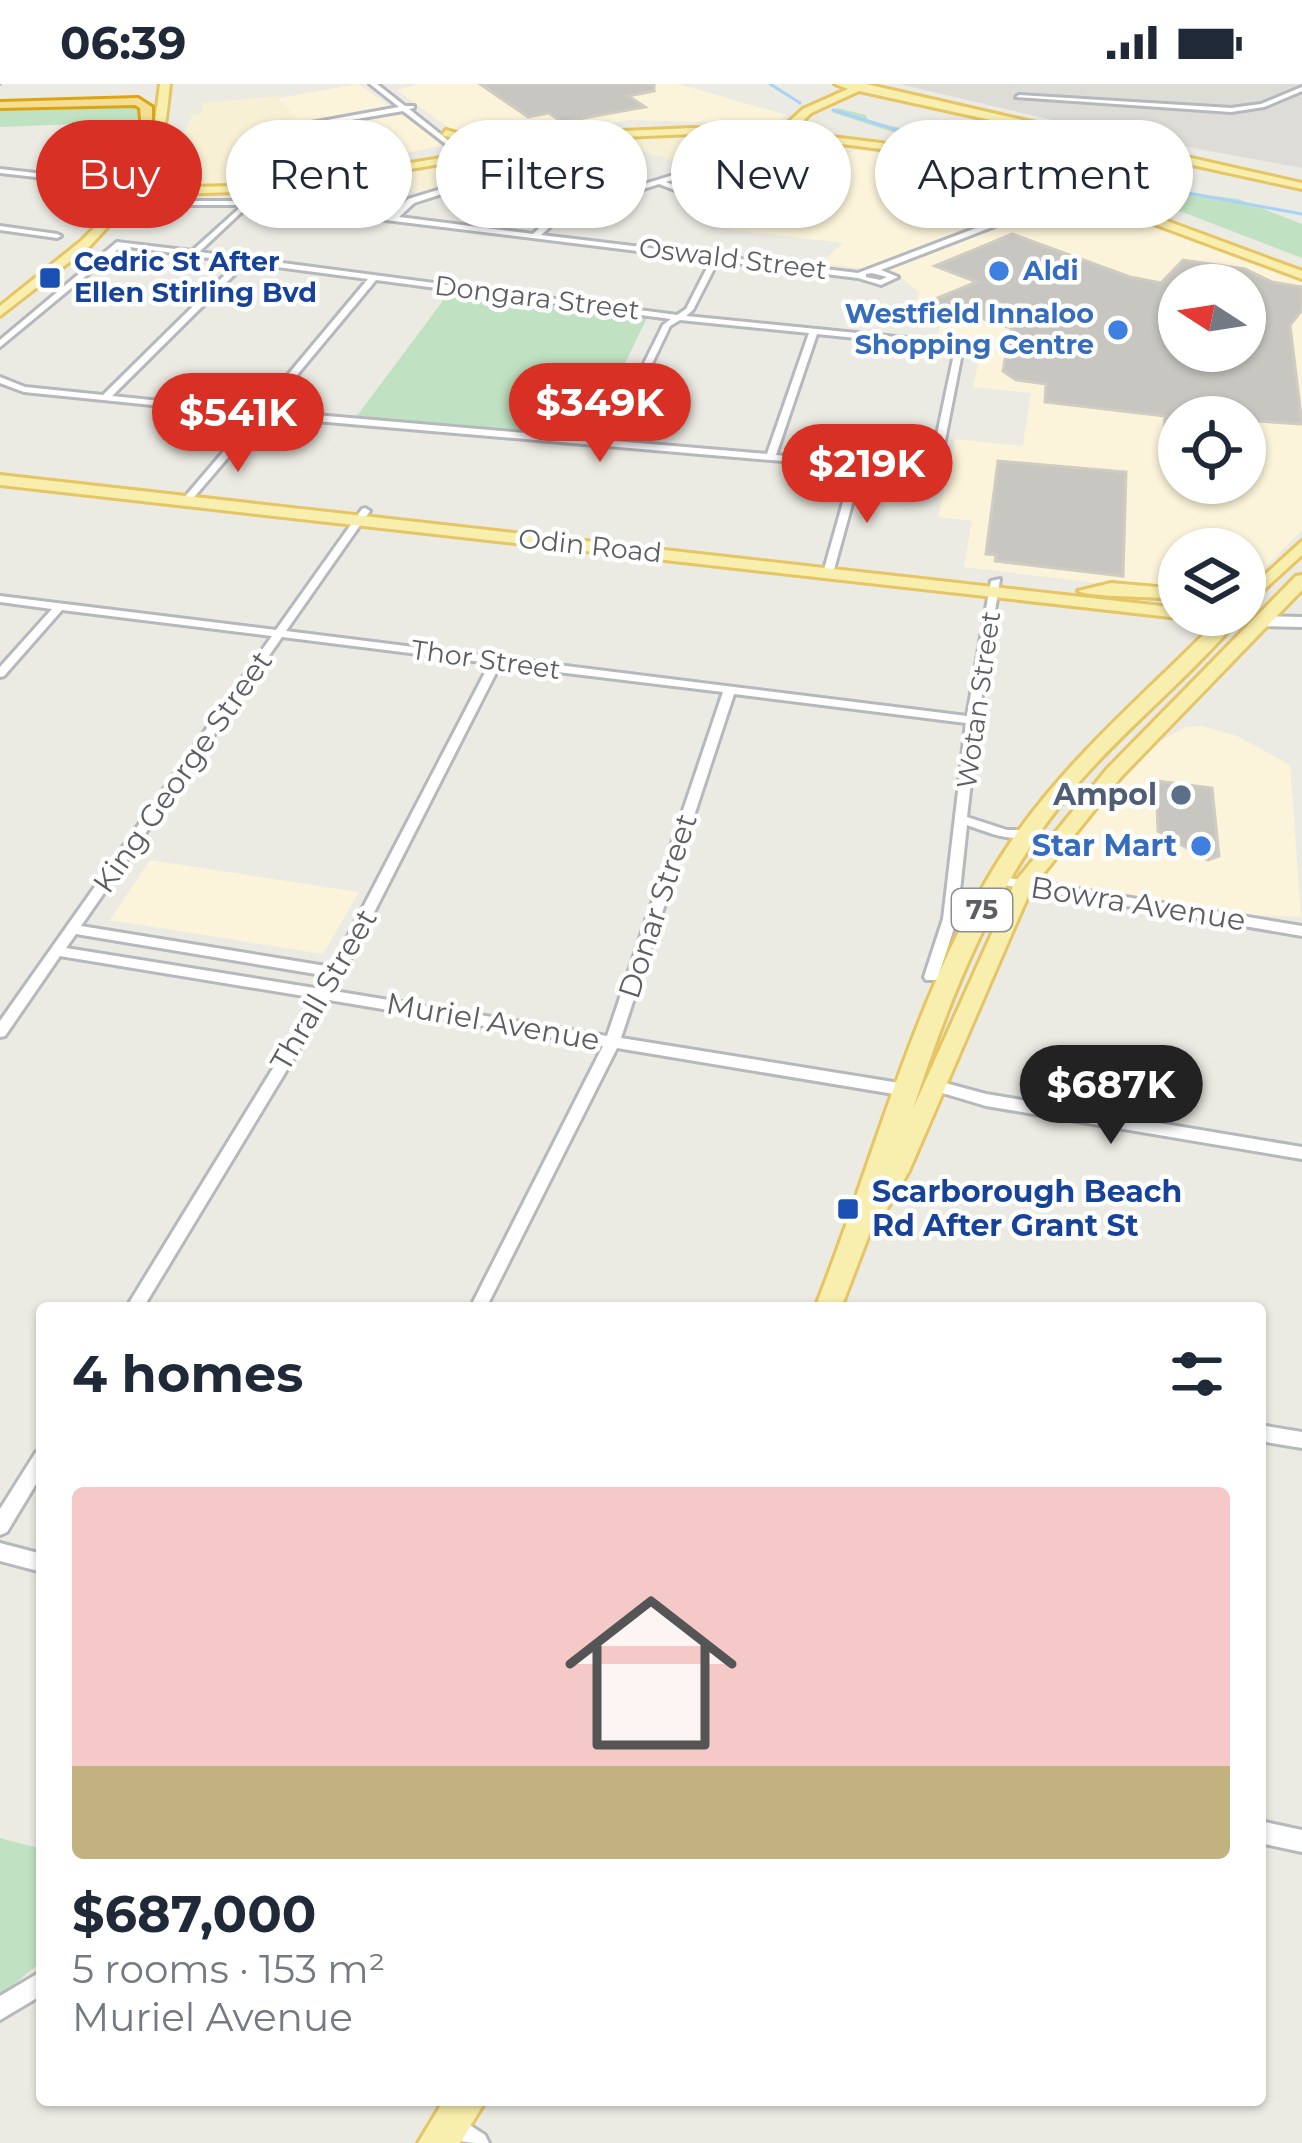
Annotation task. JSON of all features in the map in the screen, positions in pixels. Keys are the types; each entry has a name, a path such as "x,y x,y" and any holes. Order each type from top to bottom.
{"highway":[{"path":"0,99 111,86"},
{"path":"90,101 159,87"},
{"path":"0,99 31,89"},
{"path":"0,99 144,104 146,120"}],"main road":[{"path":"840,84 1016,120"},
{"path":"151,120 159,87"},
{"path":"157,120 159,87"},
{"path":"807,120 864,87"},
{"path":"202,192 305,184 436,154"},
{"path":"1193,159 1302,183"},
{"path":"0,297 83,228"},
{"path":"0,312 88,228"},
{"path":"1184,228 1302,271"},
{"name":"Odin Road","path":"0,475 1158,603"},
{"name":"75","path":"1266,588 1302,546"},
{"name":"75","path":"1266,599 1302,580"},
{"name":"Odin Road","path":"995,587 1111,588 1158,600"},
{"path":"1266,612 1302,618"},
{"path":"1130,720 1191,636"},
{"name":"75","path":"831,1302 861,1231 898,1171 924,1090 951,978 997,880 1030,834 1130,720 1219,636"},
{"name":"75","path":"924,1090 1022,886 1226,636"}],"street":[{"path":"373,84 436,130"},
{"path":"383,84 436,130"},
{"path":"1019,97 1231,110 1262,106 1302,89"},
{"path":"337,120 408,108"},
{"path":"0,171 36,175"},
{"path":"536,235 560,213 671,177"},
{"path":"657,181 671,186"},
{"name":"Oswald Street","path":"412,220 866,272"},
{"path":"195,252 226,224"},
{"path":"0,228 57,236"},
{"path":"866,272 983,228"},
{"name":"Dongara Street","path":"0,344 120,244 677,317 955,347 958,353 934,471 858,466"},
{"path":"609,443 667,325 688,310 716,257"},
{"path":"106,397 244,260"},
{"path":"866,272 881,283 893,279 902,260"},
{"path":"190,496 374,277"},
{"path":"771,455 814,332"},
{"path":"0,380 24,389 259,414 858,466 830,568"},
{"name":"King George Street","path":"0,1032 362,515"},
{"name":"Wotan Street","path":"931,977 950,919 972,721 995,587"},
{"name":"Thor Street","path":"0,599 972,721"},
{"path":"0,674 59,607"},
{"name":"Thrall Street","path":"138,1302 326,993 496,662"},
{"name":"Donar Street","path":"481,1302 612,1043 729,692"},
{"name":"Wotan Street","path":"963,820 1012,836 1030,834"},
{"name":"Bowra Avenue","path":"997,880 1302,926"},
{"path":"72,929 337,973"},
{"name":"Muriel Avenue","path":"57,951 1302,1153"},
{"path":"1266,1434 1302,1440"},
{"path":"0,1526 36,1467"},
{"path":"0,1552 36,1561"},
{"path":"1266,1833 1302,1841"},
{"path":"0,2009 36,1986"}],"shaded area":[{"path":"358,84 410,120 279,120 268,100"},
{"path":"418,84 678,84 786,115 779,120 438,120 397,90"},
{"path":"899,84 1302,84 1302,168 1193,148 1193,120 1053,120"},
{"path":"412,122 434,137 436,147 412,152"},
{"path":"859,149 875,152 875,228 1157,228 1256,264 1158,264 1158,372 1266,372 1266,268 1302,281 1302,530 1266,567 1266,528 1158,528 1158,590 964,567 972,521 938,517 955,439 1023,446 1031,393 973,387 982,346 936,339 944,316 914,313 919,292 896,273 821,263 843,243 728,229 851,228 851,152"},
{"path":"1202,726 1237,736 1290,765 1301,917 1254,915 1055,883 1047,873 1048,865 1099,805 1160,741 1186,727"},
{"path":"150,860 359,892 323,954 110,920"}],"green space":[{"path":"99,103 140,107 137,120 36,120 36,126 0,127 0,109"},
{"path":"837,108 866,115 875,126 831,112"},
{"path":"1193,193 1238,199 1302,224 1302,258 1193,216"},
{"path":"448,294 647,318 590,435 356,417"},
{"path":"0,1838 36,1847 36,1966 0,1996"}],"sand":[{"path":"277,96 297,119 226,120 226,183 202,184 202,120 190,120 202,112 202,103"},
{"path":"671,134 671,159 647,153 647,136"},
{"path":"436,164 436,188 412,191 412,168"}],"building":[{"path":"480,84 654,84 654,91 628,96 645,107 573,120 559,120 549,113 528,117"},
{"name":"Westfield Innaloo Shopping Centre","path":"1012,234 1130,277 1158,282 1158,372 1266,372 1266,279 1302,287 1302,310 1290,325 1302,424 1266,422 1266,396 1158,396 1158,415 1045,402 1046,384 1016,380 1003,371 1011,328 930,301 977,282 935,266"},
{"path":"998,461 1126,472 1123,576 995,561 996,555 986,554"},
{"path":"1149,780 1212,788 1219,856 1208,860 1158,831 1157,803 1149,802"}],"waterway":[{"path":"770,84 800,103"},
{"path":"833,110 875,123"},
{"path":"1193,194 1302,214"}],"railway":[{"path":"0,84 5,84"}],"place":[{"name":"Aldi","path":"999,271"},
{"name":"Cedric St After Ellen Stirling Bvd","path":"50,278"},
{"name":"Westfield Innaloo Shopping Centre","path":"1118,330"},
{"name":"Ampol","path":"1181,795"},
{"name":"Star Mart","path":"1201,846"},
{"name":"Scarborough Beach Rd After Grant St","path":"848,1209"}]}
